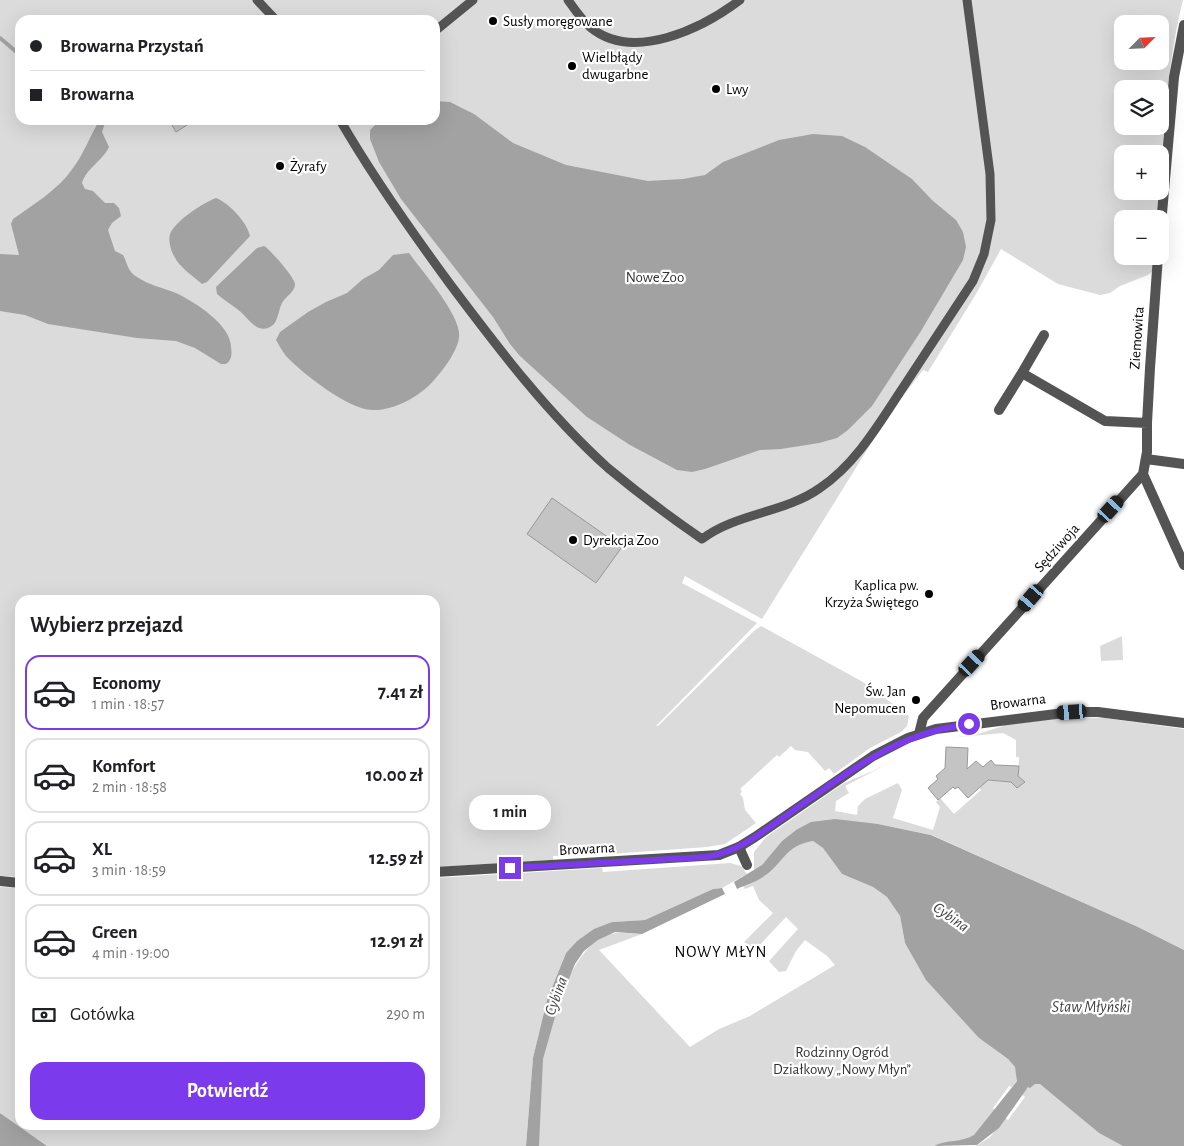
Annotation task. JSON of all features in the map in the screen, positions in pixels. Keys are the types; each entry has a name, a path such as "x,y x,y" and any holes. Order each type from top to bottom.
{"street":[{"path":"257,0 271,15"},
{"path":"440,27 474,0"},
{"path":"568,0 591,28 626,42 667,38 682,34 715,18 740,0"},
{"path":"343,125 400,217 495,344 549,408 608,468 702,539 723,527 809,495 845,467 875,430 973,281 984,254 991,220 990,174 967,0"},
{"path":"1162,210 1174,77 1184,25"},
{"name":"Ziemowita","path":"1143,474 1146,459 1157,265"},
{"path":"999,410 1044,335"},
{"path":"1022,373 1106,420 1147,423"},
{"path":"1146,459 1184,464"},
{"path":"1143,474 1184,565"},
{"name":"Sędziwoja","path":"918,734 923,718 935,703 1143,474"},
{"name":"Browarna","path":"440,872 706,857 728,852 739,847 873,756 918,734 950,726 1072,712 1098,712 1184,723"},
{"path":"739,847 748,865"},
{"path":"0,881 15,882"}],"green space":[{"name":"Nowe Zoo","path":"0,0 1183,0 1168,80 1114,80 1114,135 1163,135 1162,145 1114,145 1114,200 1159,200 1159,210 1114,210 1114,265 1154,265 1154,270 1148,275 1120,286 1110,293 1100,295 1058,284 1001,249 928,372 923,370 890,413 762,619 685,576 682,583 757,623 656,726 761,626 863,682 909,716 907,726 901,732 870,748 834,774 829,768 825,771 808,752 795,750 791,746 779,757 777,755 740,789 745,810 756,823 725,844 610,854 608,847 605,854 553,856 553,860 440,867 440,595 15,595 15,877 0,876"},
{"path":"1122,636 1123,660 1101,661 1100,646"},
{"path":"1071,717 1105,718 1184,729 1184,950 1138,927 932,835 878,824 796,830 782,841 762,865 754,871 754,852 766,837 844,783 873,771 897,757 874,771 845,786 849,793 836,801 835,811 857,815 858,806 865,799 898,783 902,790 893,818 933,830 940,807 936,802 940,798 954,814 981,790 976,783 985,780 1011,782 1017,788 1024,782 1018,776 1019,757 1016,757 1016,740 1003,733 949,738 975,735 1003,725"},
{"name":"Rodzinny Ogród Działkowy „Nowy Młyn”","path":"813,841 823,848 842,874 873,887 887,897 900,916 905,943 979,1038 1008,1059 1015,1067 1018,1079 1012,1087 1009,1086 993,1108 995,1111 981,1129 967,1140 945,1142 934,1146 539,1146 541,1068 551,1024 566,984 576,965 587,949 601,938 616,933 642,934 599,950 690,1047 719,1029 750,1016 835,965 827,956 805,940 796,951 786,971 779,972 769,961 798,929 786,917 756,949 744,942 773,913 759,900 753,886 745,889 743,886 765,876 788,851 800,843"},
{"path":"730,863 741,866 747,874 722,888 713,889 645,920 612,922 577,941 566,953 547,1000 533,1058 526,1146 47,1146 24,1130 440,1130 440,878 602,868 603,872"},
{"path":"0,887 15,888 15,1124 0,1113"},
{"path":"1035,1084 1045,1087 1099,1133 1124,1146 976,1146 990,1137 1005,1118 1008,1120 1025,1097 1022,1095 1028,1086"}],"water":[{"path":"440,101 450,102 474,114 513,143 566,165 648,181 683,179 705,175 723,162 779,140 813,134 842,136 865,147 912,179 932,200 956,220 963,232 966,247 963,260 921,331 872,406 848,430 837,438 819,443 760,450 692,472 677,470 630,445 587,417 520,356 493,317 401,199 379,162 370,139 370,130 375,125 440,125"},
{"path":"97,125 104,125 102,132 109,147 87,173 82,183 85,189 93,191 105,203 114,203 119,208 121,216 112,223 108,230 115,251 123,255 129,270 134,275 184,297 202,308 219,323 229,339 231,347 231,357 226,364 221,364 195,348 176,341 137,338 48,324 25,315 0,311 0,254 19,255 11,224 13,219 45,196 67,176 77,163"},
{"path":"216,198 237,214 250,236 207,282 202,284 176,260 169,236 184,218 197,208"},
{"path":"264,246 282,264 295,284 294,289 282,303 274,324 269,328 263,329 254,325 217,294 216,287 257,248"},
{"path":"409,253 448,306 458,328 458,342 442,370 415,397 398,405 380,410 362,408 351,404 314,381 286,356 276,340 280,332 308,312 347,293 363,279 379,270 393,255"},
{"name":"Staw Młyński","path":"835,819 878,824 931,835 1138,927 1184,950 1184,1146 1123,1146 1099,1133 1040,1084 1035,1084 1030,1088 1028,1087 999,1128 977,1145 934,1146 974,1135 1017,1081 1015,1067 1008,1059 979,1038 926,980 905,943 900,916 887,897 873,887 842,874 823,848 813,841 796,846 763,877 737,889 734,882 762,865 782,841 796,830 811,822"},
{"name":"Cybina","path":"722,888 725,894 642,934 615,932 598,940 584,951 575,964 559,1003 543,1059 539,1146 526,1146 533,1058 547,1000 566,953 577,941 594,929 612,922 645,920 713,889"},
{"path":"0,1113 15,1124 15,1130 24,1130 47,1146 0,1146"}],"building":[{"path":"172,125 187,125 176,132"},
{"name":"Dyrekcja Zoo","path":"552,498 622,547 596,583 527,534"},
{"path":"946,747 968,748 967,769 976,761 983,767 991,760 995,765 1019,766 1018,776 1025,782 1017,788 1011,782 988,780 968,798 958,787 955,789 953,787 938,800 928,788 938,779 936,776 945,768"}],"waterway":[{"path":"0,38 15,51"}],"place":[{"name":"Susły moręgowane","path":"493,21"},
{"name":"Wielbłądy dwugarbne","path":"572,66"},
{"name":"Lwy","path":"716,89"},
{"name":"Żyrafy","path":"280,166"},
{"name":"Dyrekcja Zoo","path":"573,540"},
{"name":"Kaplica pw. Krzyża Świętego","path":"929,594"},
{"name":"Św. Jan Nepomucen","path":"916,700"}],"district":[{"name":"NOWY MŁYN","path":"721,952"}],"route":[{"path":"510,868 719,855 739,847 755,837 859,765 888,748 918,734 950,726 969,724"}]}
